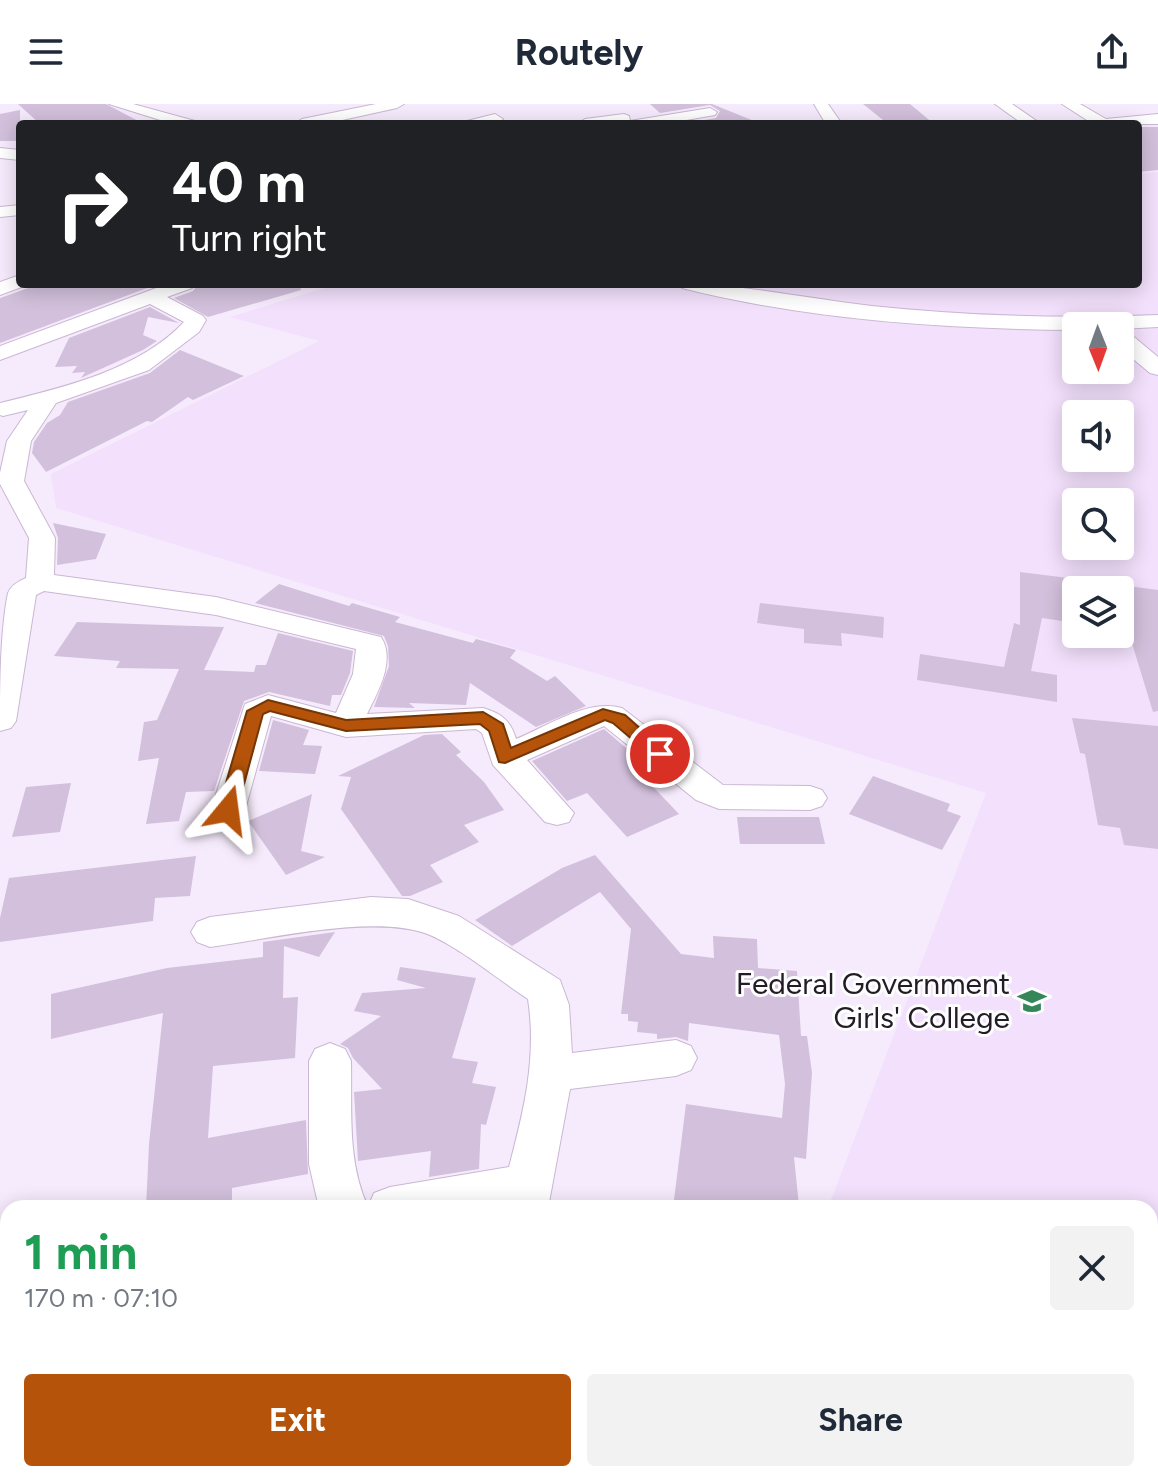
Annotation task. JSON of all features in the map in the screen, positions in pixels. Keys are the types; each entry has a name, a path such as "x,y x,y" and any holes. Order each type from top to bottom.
{"street":[{"path":"117,104 175,120"},
{"path":"1002,104 1027,120"},
{"path":"1069,104 1096,120"},
{"path":"1142,104 1158,118"},
{"path":"320,120 387,105"},
{"path":"601,120 624,114 710,112"},
{"path":"490,120 495,119"},
{"path":"169,288 196,320 192,328 141,365 2,412 4,346 169,288"},
{"path":"704,288 905,317 1062,326"},
{"path":"1134,325 1158,321"},
{"path":"1134,347 1158,368"},
{"path":"41,582 42,538 11,481 19,441 48,398"},
{"path":"0,721 22,593 41,582 216,606 370,643 374,654 346,726"},
{"path":"228,810 259,707 268,705 346,726 483,718 497,728 505,757 557,813"},
{"path":"505,757 603,714 611,715 708,792 719,797 810,798"},
{"path":"210,932 371,911 408,913 446,926 546,991 552,1018 546,1108 525,1196 480,1200"},
{"path":"548,1074 676,1058"},
{"path":"330,1061 331,1164 339,1200"}],"shaded area":[{"name":"Federal Government Girls' College","path":"1158,172 1158,1200 831,1200 986,793 56,508 51,474 319,341 230,317 324,288 1142,288 1142,174"}],"building":[{"path":"18,104 106,104 136,120 36,120"},
{"path":"650,104 712,104 752,120 704,120 716,118 720,111 710,105 660,113"},
{"path":"863,104 910,104 929,120 883,120"},
{"path":"20,110 20,120 16,120 16,141 0,141 0,114"},
{"path":"1142,127 1158,127 1158,170 1142,172"},
{"path":"28,288 147,288 0,343 0,298"},
{"path":"195,288 301,290 208,317 174,298"},
{"path":"150,307 179,323 148,317 143,335 157,341 81,378 85,372 72,373 77,366 55,367 69,338"},
{"path":"180,350 244,376 193,400 188,397 152,422 147,421 46,472 32,453 34,442 47,423 60,415 68,402 150,373"},
{"path":"53,523 106,534 96,559 57,565 58,538"},
{"path":"1020,572 1062,577 1062,621 1042,618 1031,671 1057,675 1057,702 917,680 920,654 1004,667 1014,623 1020,625"},
{"path":"279,584 349,606 352,603 400,617 395,622 473,643 476,639 516,650 510,658 547,681 555,676 586,706 536,727 470,683 466,705 409,703 415,708 374,707 389,666 384,636 255,603"},
{"path":"1134,587 1158,590 1158,711 1153,712 1133,648"},
{"path":"760,603 884,617 883,638 841,633 842,646 804,643 804,629 757,623"},
{"path":"77,622 224,627 204,670 254,672 256,665 266,665 278,633 353,651 350,673 341,695 332,695 330,706 269,692 244,701 214,791 186,792 179,821 146,824 159,758 138,761 144,722 157,720 179,669 116,668 120,661 54,656"},
{"path":"1072,718 1158,726 1158,849 1124,845 1120,828 1098,825 1085,754 1080,753"},
{"path":"273,720 309,730 303,745 322,746 315,774 259,771"},
{"path":"604,729 647,766 637,770 679,814 627,837 587,793 567,801 532,761"},
{"path":"442,734 461,752 456,755 484,782 504,810 464,825 479,842 430,865 443,882 410,896 402,896 341,809 351,777 338,776 424,735"},
{"path":"873,776 950,804 947,811 961,816 942,850 849,814"},
{"path":"71,783 60,832 12,837 26,787"},
{"path":"312,794 301,851 325,857 286,875 248,821"},
{"path":"737,817 819,817 825,844 740,844"},
{"path":"595,855 681,954 714,958 713,936 757,939 758,968 797,971 801,1036 807,1036 812,1073 806,1159 794,1157 798,1200 674,1200 686,1104 782,1118 785,1084 779,1035 689,1023 688,1041 676,1037 657,1039 657,1034 637,1032 638,1022 628,1021 628,1014 621,1014 631,929 600,892 512,946 475,920 562,868"},
{"path":"196,856 190,896 155,898 153,921 0,942 0,918 9,878"},
{"path":"335,932 319,957 284,946 283,998 298,997 295,1058 213,1066 208,1138 306,1120 308,1174 232,1188 232,1200 146,1200 163,1013 51,1039 51,994 167,968 263,957 263,942"},
{"path":"400,967 476,978 452,1058 478,1062 472,1083 496,1087 486,1125 481,1124 479,1169 429,1177 431,1151 358,1161 354,1092 382,1089 353,1058 348,1048 340,1044 381,1016 354,1011 362,993 426,988 397,980"}],"place":[{"name":"Federal Government Girls' College","path":"1032,1001"}],"route":[{"path":"228,810 256,711 268,705 346,726 440,718 483,718 497,728 505,757 603,714 619,719 660,754"}]}
